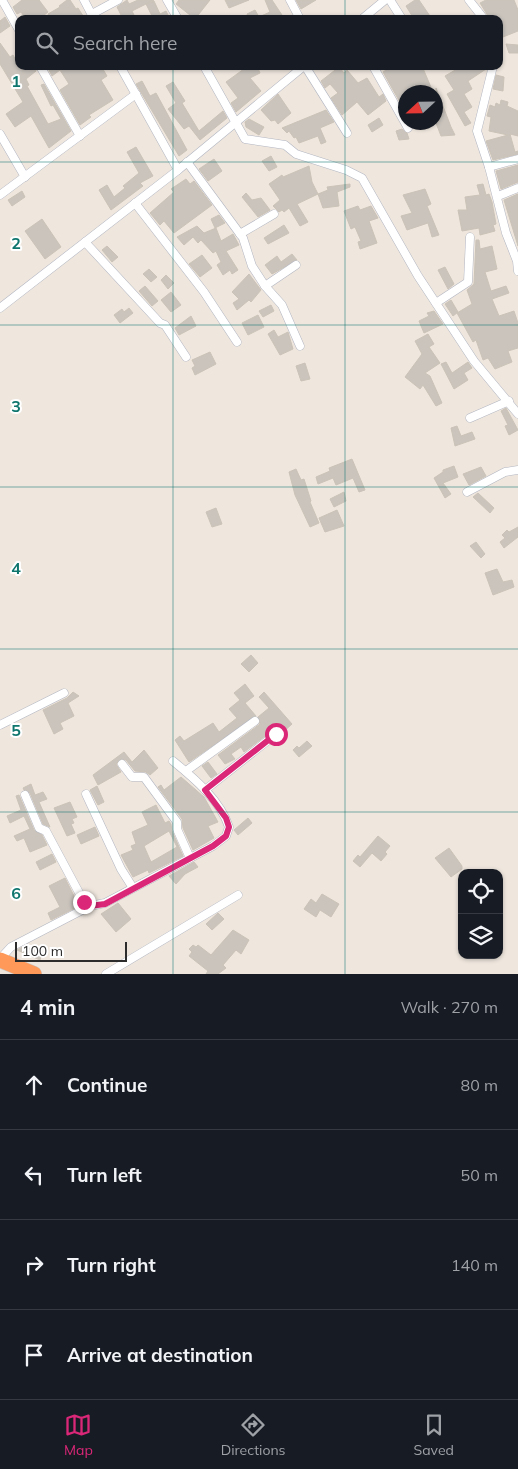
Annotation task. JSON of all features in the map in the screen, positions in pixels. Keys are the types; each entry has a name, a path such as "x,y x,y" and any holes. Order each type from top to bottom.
{"highway":[{"path":"0,960 34,974"}],"street":[{"path":"2,0 15,23"},
{"path":"84,0 92,15"},
{"path":"95,15 118,0"},
{"path":"167,0 176,15"},
{"path":"290,0 298,15"},
{"path":"367,15 385,0 398,15"},
{"path":"469,0 481,15"},
{"path":"42,70 80,136"},
{"path":"122,70 178,170"},
{"path":"206,70 245,139 285,145 296,154 346,170 362,178 436,304 474,360 518,414"},
{"path":"0,308 178,170 300,70"},
{"path":"308,70 348,133"},
{"path":"375,70 398,110"},
{"path":"492,70 476,127 498,196 506,234 518,260 518,271"},
{"path":"0,195 136,94"},
{"path":"0,134 25,177"},
{"path":"489,167 518,160"},
{"path":"187,162 240,234 247,246 252,266 265,286 282,305 300,346"},
{"path":"498,196 518,188"},
{"path":"135,203 204,292 237,342"},
{"path":"240,234 274,214"},
{"path":"436,304 468,282 470,237"},
{"path":"85,242 160,323 165,325 186,357"},
{"path":"265,286 296,265"},
{"path":"470,418 509,401"},
{"path":"467,492 505,472 518,470"},
{"path":"0,726 64,693"},
{"path":"186,771 255,721"},
{"path":"205,790 276,734"},
{"path":"0,960 11,947 90,906 105,904 190,858 226,836 229,827 226,818 205,790 173,761"},
{"path":"122,764 132,777 144,777 161,798 177,822 177,828 190,858"},
{"path":"86,794 121,869 133,888"},
{"path":"25,795 39,828 46,831 84,902 90,906"},
{"path":"106,974 238,895"}],"building":[{"path":"22,0 39,0 48,12 44,15 23,15 21,12 17,14 13,7"},
{"path":"70,0 82,15 49,15"},
{"path":"127,0 129,4 138,0 154,0 132,11 134,15 121,15 117,7"},
{"path":"179,0 210,0 198,15 190,15 176,4"},
{"path":"225,0 249,0 229,8"},
{"path":"265,0 272,0 282,15 263,15 270,12"},
{"path":"296,0 316,0 301,9"},
{"path":"415,0 419,0 429,15 412,15 406,6"},
{"path":"486,0 514,0 518,10 518,31 503,37 503,15 488,15 480,3"},
{"path":"154,1 160,14 166,11 168,15 152,15 146,4"},
{"path":"255,10 258,15 247,15 247,14"},
{"path":"5,17 10,26 0,33 0,21"},
{"path":"0,43 10,57 13,55 15,70 36,70 26,79 29,85 27,86 48,124 61,119 53,105 51,106 41,85 44,84 71,131 49,148 31,116 15,127 6,114 23,102 0,64"},
{"path":"506,44 518,45 518,53 509,53"},
{"path":"49,70 60,70 52,76"},
{"path":"60,70 103,70 107,76 101,80 113,100 89,115 91,117 80,125 60,90 69,84"},
{"path":"242,70 259,70 260,73 250,78 261,91 236,112 231,103 238,98 226,82"},
{"path":"335,70 342,70 344,73 347,70 358,83 367,78 379,97 383,94 386,101 368,115 357,102 342,115 331,98 338,93 330,84 325,88 321,81"},
{"path":"386,70 424,70 430,85 398,85 398,99 383,72"},
{"path":"455,70 484,70 468,81 472,89 464,94 472,107 464,112 471,123 465,126 447,94 454,90 445,76"},
{"path":"496,75 504,77 503,91 493,89"},
{"path":"142,81 150,96 156,93 187,150 179,156 136,84"},
{"path":"173,82 185,101 182,103 199,131 223,111 227,118 200,140 189,126 184,129 168,109 176,103 166,86"},
{"path":"278,94 291,113 278,124 275,120 271,121 261,110"},
{"path":"501,100 508,102 507,106 518,111 518,136 510,134 515,152 518,151 518,154 493,160 486,141 508,135 489,131 491,117 487,116 490,105 495,107 496,103 500,105"},
{"path":"443,106 455,135 441,136 439,130 443,130"},
{"path":"326,110 334,122 320,128 326,142 321,144 318,136 299,143 296,137 294,138 289,131 287,133 282,128"},
{"path":"379,118 383,125 372,132 368,125"},
{"path":"249,119 264,127 259,135 246,127 245,122"},
{"path":"403,130 407,133 409,139 399,140 396,131"},
{"path":"136,147 153,176 140,183 143,186 111,210 99,190 107,185 114,197 125,188 123,186 139,173 127,152"},
{"path":"271,156 277,167 269,171 262,161"},
{"path":"214,159 222,171 208,181 199,169"},
{"path":"518,165 518,182 501,189 496,171"},
{"path":"309,166 312,182 318,194 297,204 308,222 300,226 289,208 284,212 282,210 279,212 273,206 280,200 269,184 282,175 283,177"},
{"path":"186,179 190,184 194,181 212,205 174,233 164,221 160,225 150,213 174,192 171,189"},
{"path":"350,184 350,187 337,192 339,206 323,208 318,194 328,190 327,187"},
{"path":"483,184 486,195 489,194 492,202 496,224 493,225 495,231 480,235 479,228 462,231 458,210 467,210 465,197 480,195 477,185"},
{"path":"425,189 431,204 427,206 439,235 432,237 428,223 407,230 401,216 412,213 403,195"},
{"path":"22,191 25,197 12,206 8,200"},
{"path":"246,193 252,200 261,198 270,210 258,217 242,197"},
{"path":"518,194 518,246 504,200"},
{"path":"358,206 360,210 371,206 378,218 369,221 377,243 360,249 358,242 361,241 355,227 351,229 344,211"},
{"path":"219,215 225,223 215,228 211,219"},
{"path":"42,219 61,247 45,259 25,231"},
{"path":"284,225 289,233 268,244 264,238"},
{"path":"197,226 204,233 216,228 221,241 233,234 239,245 226,251 238,270 232,274 230,270 223,275 217,265 221,262 216,251 213,253 201,240 198,243 193,237 184,245 177,237"},
{"path":"476,240 479,240 480,249 492,246 497,269 485,272 491,291 506,286 509,293 492,299 499,316 514,311 518,323 518,348 508,351 512,362 495,369 488,358 483,360 476,340 473,342 457,313 472,304 467,290 474,284"},
{"path":"107,246 118,257 112,262 102,250"},
{"path":"292,254 297,260 272,274 265,265 277,256 281,262"},
{"path":"202,255 212,268 200,277 189,264"},
{"path":"445,267 454,284 448,289 438,270"},
{"path":"149,269 157,277 151,282 143,274"},
{"path":"249,274 261,290 251,302 249,300 237,310 233,303 239,299 232,292"},
{"path":"166,275 174,283 168,289 161,280"},
{"path":"145,286 158,301 152,306 139,291"},
{"path":"171,292 181,305 171,312 161,300"},
{"path":"451,300 458,312 453,316 445,304"},
{"path":"271,305 274,311 263,317 259,311"},
{"path":"129,308 133,313 120,323 114,315 122,309 124,312"},
{"path":"434,311 443,324 424,333 419,321 429,316 427,313"},
{"path":"258,315 264,327 248,335 242,323"},
{"path":"191,316 196,326 179,335 175,328"},
{"path":"274,330 278,337 288,332 293,349 280,355 268,334"},
{"path":"428,334 434,344 429,347 440,363 425,373 430,376 442,403 436,406 423,385 420,389 405,377 422,354 415,341"},
{"path":"210,352 216,364 195,375 192,368 195,366 192,360"},
{"path":"446,362 452,373 468,362 472,368 464,373 468,380 454,389 441,364"},
{"path":"305,363 310,379 301,381 296,366"},
{"path":"506,408 518,430 509,435 505,426 508,425 501,411"},
{"path":"457,426 461,436 472,432 475,439 455,446 451,428"},
{"path":"352,459 365,490 359,492 353,478 336,485 333,478 318,484 316,477 330,471 329,468"},
{"path":"454,466 458,477 443,483 451,494 445,498 434,478 443,470"},
{"path":"481,467 486,476 469,485 463,474"},
{"path":"296,469 301,480 304,479 310,502 319,523 310,527 295,495 289,472"},
{"path":"344,492 346,501 334,507 330,499"},
{"path":"478,493 494,508 490,513 473,497"},
{"path":"216,508 222,524 212,527 206,512"},
{"path":"337,510 344,526 325,532 319,518"},
{"path":"518,527 518,537 504,548 500,542 505,538 502,535 507,530 509,532"},
{"path":"476,542 485,554 481,558 470,546"},
{"path":"497,569 503,582 512,580 514,587 493,595 485,573"},
{"path":"251,655 258,663 249,672 241,664"},
{"path":"245,684 254,696 245,703 256,716 189,762 175,740 180,736 184,741 213,723 219,732 237,718 229,709 240,700 234,693"},
{"path":"73,692 79,696 68,703 74,716 60,723 63,729 54,734 43,710 67,698"},
{"path":"264,692 292,724 282,733 279,729 273,730 244,752 241,747 231,754 235,759 225,764 218,755 260,724 258,717 269,708 259,697"},
{"path":"307,741 312,746 299,757 293,750 297,746 299,748"},
{"path":"144,750 158,768 150,775 146,772 135,771 126,760 121,759 116,764 121,772 98,785 93,775 124,752 132,762"},
{"path":"208,762 217,774 211,778 202,766"},
{"path":"181,777 204,797 218,822 208,826 214,838 193,850 183,828 182,819 158,787 161,785 164,790"},
{"path":"31,784 35,795 43,792 47,799 39,802 50,827 43,824 30,793 23,788"},
{"path":"97,786 104,802 98,805 90,790"},
{"path":"19,795 34,830 42,835 47,845 30,852 24,838 17,841 14,836 30,829 24,816 10,823 7,816 21,810 16,796"},
{"path":"70,802 77,817 72,819 74,823 71,824 75,833 67,836 54,808"},
{"path":"156,805 165,823 169,821 171,824 172,831 183,856 149,873 148,870 133,877 121,855 133,850 131,846 136,844 132,832 148,825 142,812","holes":["169,831 177,847 151,862 144,846"]},
{"path":"248,818 252,823 238,835 234,830"},
{"path":"95,827 99,836 81,844 77,835"},
{"path":"378,836 390,846 385,852 387,854 381,861 372,853 360,867 353,861 358,855 360,857"},
{"path":"449,848 462,866 462,869 458,869 458,872 451,877 435,858"},
{"path":"52,854 56,862 40,870 36,862"},
{"path":"194,862 198,867 185,874 176,884 169,876"},
{"path":"65,878 79,906 51,920 48,913 60,907 49,886"},
{"path":"322,894 339,904 331,917 320,910 316,917 304,909 311,899 316,903"},
{"path":"118,903 131,919 116,932 101,914"},
{"path":"218,913 224,919 212,930 206,924"},
{"path":"233,930 249,940 241,954 236,950 223,965 226,968 218,974 206,974 208,971 189,956 192,952 189,949 193,945 196,947 198,945 211,955"},
{"path":"28,944 27,947 42,953 40,960 17,950"}],"route":[{"path":"84,902 90,906 105,904 213,846 226,836 229,827 226,818 205,790 276,734"}]}
